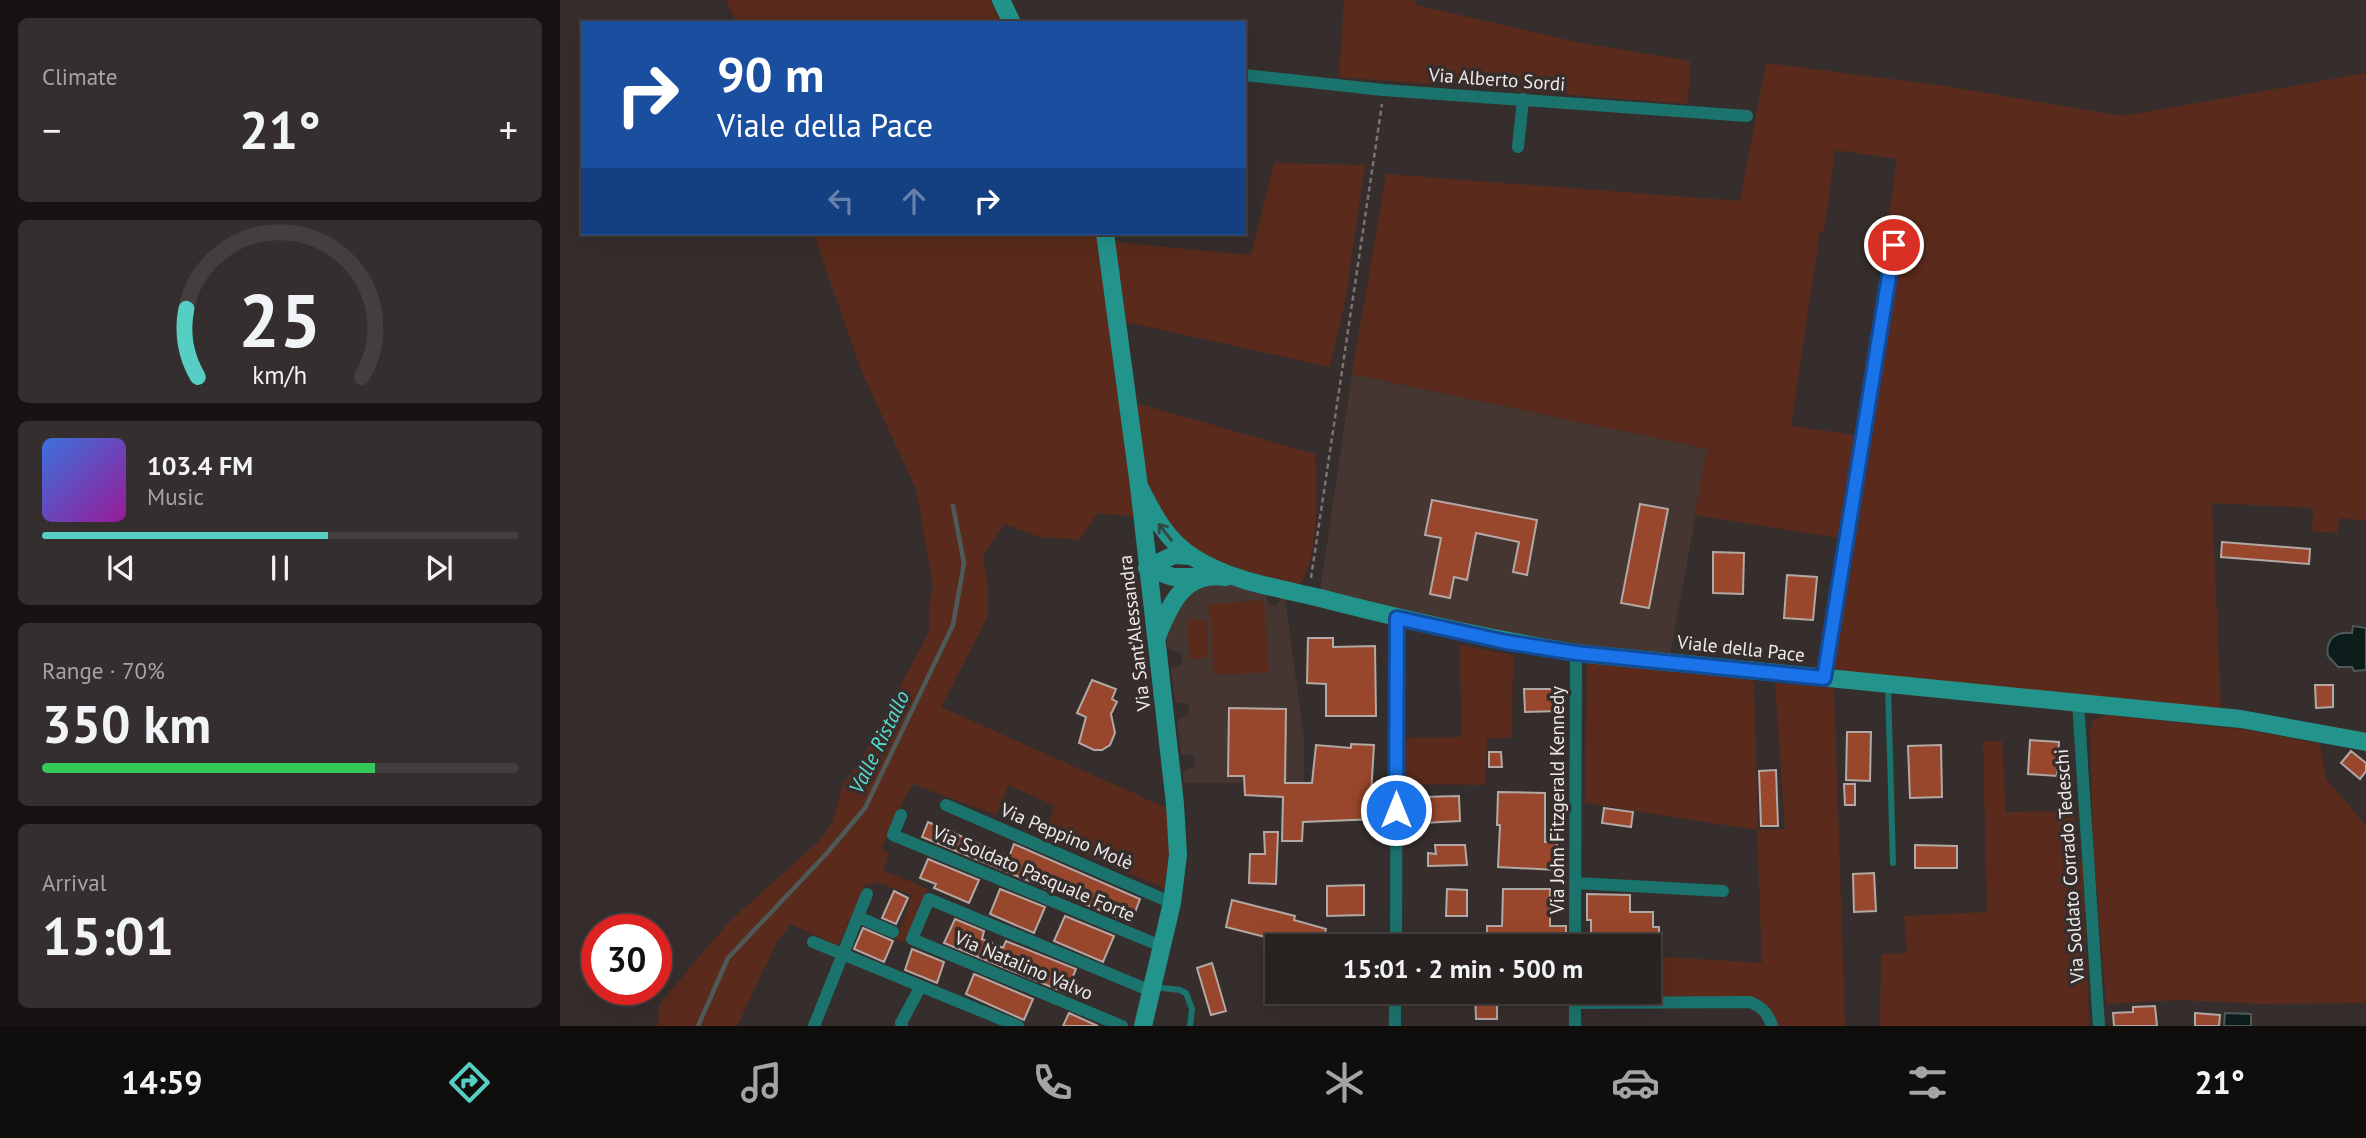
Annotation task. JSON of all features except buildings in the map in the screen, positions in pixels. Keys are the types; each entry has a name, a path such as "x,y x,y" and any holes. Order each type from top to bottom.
{"street":[{"path":"1001,0 1011,21"},
{"name":"Via Alberto Sordi","path":"1246,75 1383,90 1747,116"},
{"path":"1518,147 1522,99"},
{"name":"Via Sant'Alessandra","path":"1105,235 1139,486 1175,804 1178,855 1172,903 1143,1026"},
{"path":"1139,486 1155,519 1171,540 1212,569 1243,579"},
{"path":"1147,568 1174,555 1191,556"},
{"path":"1147,568 1173,577 1219,576 1243,579"},
{"path":"1156,640 1168,610 1182,590 1199,577"},
{"name":"Viale della Pace","path":"1243,579 1397,618 1506,642 1576,653 2241,719 2366,742"},
{"path":"1396,934 1397,618"},
{"name":"Via John Fitzgerald Kennedy","path":"1575,934 1576,653"},
{"name":"Via Soldato Corrado Tedeschi","path":"2078,702 2099,1026"},
{"name":"Via Peppino Molè","path":"947,805 1172,903"},
{"name":"Via Soldato Pasquale Forte","path":"901,815 893,835 1161,946"},
{"path":"1576,883 1723,891"},
{"path":"814,1026 867,894"},
{"name":"Via Natalino Valvo","path":"1122,1026 912,939 929,899 1152,989"},
{"path":"858,917 893,932"},
{"path":"813,942 1018,1026"},
{"path":"902,1026 901,1023 921,986"},
{"path":"1661,1000 1750,1002 1760,1006 1770,1017 1772,1026"},
{"path":"1395,1004 1395,1026"},
{"path":"1575,1004 1575,1026"}],"lane":[{"path":"1824,678 1894,245"},
{"path":"1888,684 1893,863"},
{"path":"1152,989 1180,990 1186,993 1192,1009 1190,1026"}],"path":[{"path":"1308,596 1378,139 1383,90"}],"shaded area":[{"path":"726,0 990,0 1000,21 735,21"},
{"path":"1344,0 1414,0 1416,5 1581,43 1690,61 1688,104 1339,77"},
{"path":"1766,63 1945,86 2123,116 2366,73 2366,521 2340,518 2337,533 2312,531 2313,508 2212,503 2221,709 1830,670 1848,540 1899,242 1885,240 1897,159 1835,150 1824,232 1820,231 1791,426 1855,435 1838,538 1695,515 1707,449 1352,374 1386,174 1740,201"},
{"path":"1274,163 1365,165 1345,302 1330,367 1126,322 1115,242 1251,255"},
{"path":"814,235 1097,235 1134,517 1097,513 1080,540 1041,537 1004,524 983,555 988,588 988,616 941,707 1169,809 1171,840 1164,888 1042,837 1055,806 1008,785 996,815 913,784 881,849 889,853 883,870 928,889 906,943 896,940 912,895 880,883 866,884 838,946 791,924 777,942 737,1026 658,1026 659,1005 672,1005 672,989 703,952 731,920 819,841 833,821 843,784 863,756 929,632 933,586 916,489 862,372"},
{"path":"1352,374 1708,449 1670,655 1518,637 1320,591"},
{"path":"1136,403 1315,454 1314,541 1306,573 1299,585 1250,572 1204,554 1168,524 1155,503 1147,477"},
{"path":"1226,584 1265,593 1269,605 1276,606 1281,597 1285,598 1304,738 1304,783 1184,783 1183,772 1195,766 1195,756 1181,754 1177,720 1189,714 1188,704 1175,703 1171,668 1182,664 1182,654 1167,648 1167,628 1187,594 1205,585"},
{"path":"1264,600 1269,672 1214,675 1209,604"},
{"path":"1206,619 1209,657 1190,659 1187,620"},
{"path":"2353,626 2366,628 2366,670 2354,671 2352,667 2338,667 2328,656 2328,645 2333,637 2341,633 2352,633"},
{"path":"1460,645 1513,655 1512,737 1487,739 1485,785 1405,784 1405,738 1461,737"},
{"path":"1587,663 1754,680 1758,830 1785,829 1775,683 1834,688 1845,1026 1778,1026 1768,1009 1751,999 1661,997 1661,957 1762,963 1757,830 1585,803"},
{"path":"2106,715 2248,730 2320,744 2326,779 2366,825 2366,1003 2262,1004 2179,1000 2106,1004 2093,842 2090,730 2094,720"},
{"path":"1983,741 2002,741 2006,812 2074,811 2078,851 2083,866 2089,1026 1880,1026 1881,954 1907,953 1904,916 1987,912"},
{"path":"2225,1013 2251,1014 2251,1026 2224,1026"}],"waterway":[{"name":"Valle Ristallo","path":"698,1026 728,958 827,853 865,808 953,625 964,563 953,506"}],"route":[{"path":"1396,810 1397,618 1506,642 1576,653 1824,678 1894,245"}]}
